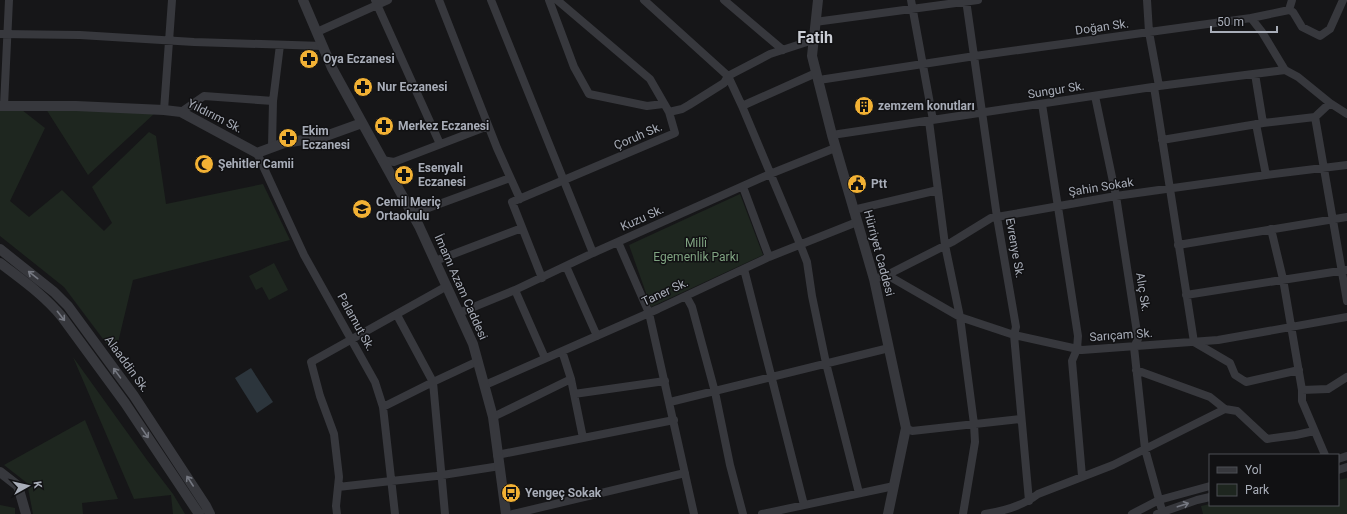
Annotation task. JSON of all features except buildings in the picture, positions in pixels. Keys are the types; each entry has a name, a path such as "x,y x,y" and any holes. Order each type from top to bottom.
{"street":[{"path":"2,106 4,34 9,0"},
{"path":"164,110 172,0"},
{"name":"İmamı Azam Caddesi","path":"303,0 332,68 412,214 473,344 493,417 506,514"},
{"path":"317,32 376,2 388,0"},
{"path":"439,0 488,126 520,199 512,202 542,278"},
{"path":"491,0 565,180 593,253"},
{"path":"549,0 574,67 589,94 647,106 663,104"},
{"name":"Çoruh Sk.","path":"520,199 675,133 669,112 663,104 650,78 557,0"},
{"path":"644,0 728,76 742,106 807,262 812,296 826,364 859,493"},
{"path":"724,0 784,50"},
{"path":"911,0 924,65 945,245 960,317 974,424 975,442 963,514"},
{"path":"815,22 978,0"},
{"path":"1147,0 1149,32 1162,140 1194,342 1230,363 1235,375 1246,382 1299,370"},
{"path":"1292,0 1289,10 1293,12 1302,27 1320,36 1330,30 1344,0"},
{"name":"Hürriyet Caddesi","path":"816,1 812,56 835,148 874,279 906,428 888,514"},
{"name":"Evrenye Sk.","path":"966,1 1016,327 1014,335 1029,501"},
{"path":"376,2 440,144"},
{"name":"Doğan Sk.","path":"742,106 818,77 924,65 974,56 1251,18 1289,10"},
{"path":"1251,18 1262,32 1285,70 1298,77 1330,103 1347,114"},
{"path":"4,34 80,35 168,41 323,46"},
{"path":"669,112 682,109 689,105 724,83 728,76 770,54 813,40"},
{"path":"272,147 273,101 280,45"},
{"name":"Sungur Sk.","path":"832,135 1156,86 1285,70"},
{"path":"1255,74 1259,123 1266,175"},
{"path":"181,112 204,96 273,101"},
{"name":"Alıç Sk.","path":"1095,96 1116,196 1138,339 1134,347 1145,449 1159,500 1161,513"},
{"path":"1162,140 1259,123 1315,117 1330,103"},
{"path":"1042,104 1078,336 1077,349 1072,360 1082,476"},
{"name":"Yıldırım Sk.","path":"2,106 76,106 181,112 257,153"},
{"path":"1315,117 1333,219 1345,270 1347,301"},
{"path":"257,153 284,143 323,137 362,123"},
{"path":"382,160 394,162 488,126"},
{"name":"Kuzu Sk.","path":"459,313 542,278 593,253 770,174 835,148"},
{"name":"Palamut Sk.","path":"257,153 304,255 376,382 384,407 395,514"},
{"name":"Şahin Sokak","path":"874,279 945,245 991,218 1116,196 1323,167 1347,165"},
{"path":"412,214 510,178"},
{"path":"743,187 769,257"},
{"path":"853,210 938,190"},
{"path":"1178,245 1347,217"},
{"name":"Taner Sk.","path":"485,385 649,313 769,257 857,222"},
{"path":"435,261 522,228"},
{"path":"1271,229 1283,280 1299,370 1302,401 1325,454"},
{"path":"618,242 649,313 694,514"},
{"name":"Alaaddin Sk.","path":"0,249 61,298 134,396 210,514"},
{"name":"Alaaddin Sk.","path":"0,263 40,293 52,304 125,403 199,514"},
{"path":"566,266 597,336"},
{"path":"744,269 804,505"},
{"path":"1186,295 1345,270"},
{"name":"Sarıçam Sk.","path":"887,274 960,317 1014,335 1082,350 1218,340 1347,317"},
{"path":"337,514 336,506 339,477 334,434 320,396 312,362 447,286"},
{"path":"515,290 545,358"},
{"path":"686,296 692,308 715,392 730,465 743,514"},
{"path":"397,315 433,382 445,514"},
{"path":"670,402 889,348"},
{"path":"562,351 571,379 583,438"},
{"path":"384,407 478,361"},
{"path":"1136,370 1210,397 1225,409 1237,411 1267,439 1296,436 1314,431"},
{"path":"1302,390 1328,389 1347,376"},
{"path":"493,417 571,379"},
{"path":"574,394 665,381"},
{"path":"125,403 134,396"},
{"path":"132,414 141,407"},
{"path":"985,514 1001,511 1029,501 1038,494 1113,464 1225,409"},
{"path":"906,428 912,431 1021,418"},
{"path":"497,455 674,420"},
{"path":"338,487 441,475 500,466"},
{"path":"0,472 18,486 26,514"},
{"path":"513,514 685,473"},
{"path":"762,514 894,486"},
{"path":"1132,514 1159,500 1209,486"},
{"path":"1161,513 1209,497"}],"green space":[{"path":"46,109 155,113 88,175"},
{"path":"0,110 22,110 45,128 10,201 29,217 62,190 104,231 112,223 92,187 149,132 156,136 166,204 263,184 290,240 133,280 115,355 64,287 0,236"},
{"name":"Millî Egemenlik Parkı","path":"740,194 763,255 651,307 629,245"},
{"path":"274,263 288,290 269,300 262,287 256,290 249,276"},
{"path":"73,357 173,494 185,514 173,514 171,495 134,499"},
{"path":"85,420 118,499 82,503 83,514 33,514 27,483 4,465"},
{"path":"1347,478 1347,514 1203,514 1201,506 1209,504 1209,506 1339,506 1339,480"},
{"path":"0,505 15,508 15,514 0,514"}],"shaded area":[{"path":"251,368 273,402 257,413 235,378"}],"place":[{"name":"Oya Eczanesi","path":"309,59"},
{"name":"Nur Eczanesi","path":"363,87"},
{"name":"zemzem konutları","path":"864,106"},
{"name":"Merkez Eczanesi","path":"384,126"},
{"name":"Ekim Eczanesi","path":"288,138"},
{"name":"Şehitler Camii","path":"204,164"},
{"name":"Esenyalı Eczanesi","path":"404,175"},
{"name":"Ptt","path":"857,184"},
{"name":"Cemil Meriç Ortaokulu","path":"362,209"},
{"name":"Yengeç Sokak","path":"511,493"}],"district":[{"name":"Fatih","path":"815,37"}]}
